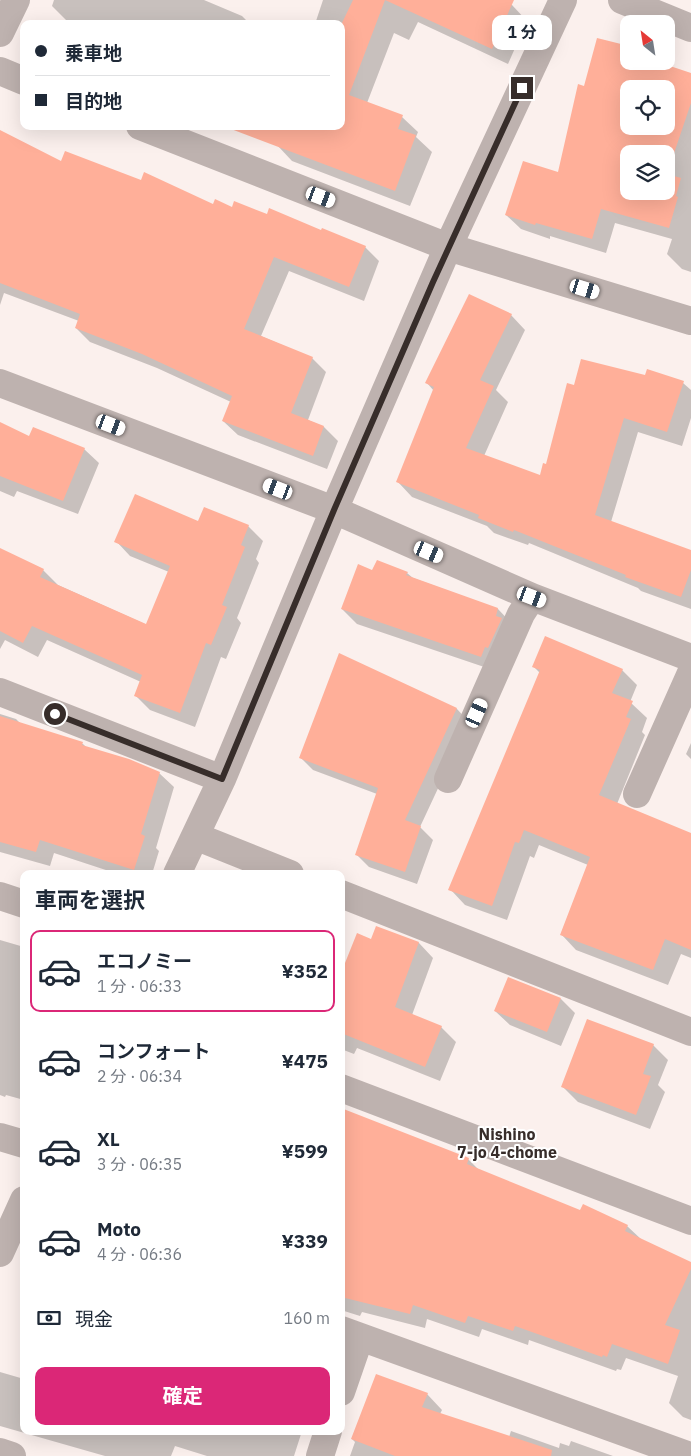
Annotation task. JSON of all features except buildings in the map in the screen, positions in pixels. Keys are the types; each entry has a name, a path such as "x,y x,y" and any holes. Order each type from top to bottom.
{"street":[{"path":"0,33 16,0"},
{"path":"179,870 222,779 334,510 448,247 563,0"},
{"path":"622,0 691,28"},
{"path":"0,71 20,79"},
{"path":"150,130 448,247 691,321"},
{"path":"0,383 334,510 532,597 691,658"},
{"path":"448,779 521,614 532,597"},
{"path":"637,794 691,673"},
{"path":"0,692 222,779"},
{"path":"195,836 280,870"},
{"path":"0,896 20,903"},
{"path":"345,896 691,1032"},
{"path":"345,1090 691,1221"},
{"path":"0,1137 20,1143"},
{"path":"0,1252 20,1214"},
{"path":"345,1368 351,1333 690,1456"},
{"path":"320,1456 327,1435"},
{"path":"0,1452 12,1456"}],"district":[{"name":"Nishino 7-jo 4-chome","path":"507,1143"}],"route":[{"path":"55,714 222,779 334,510 448,247 522,88"}]}
